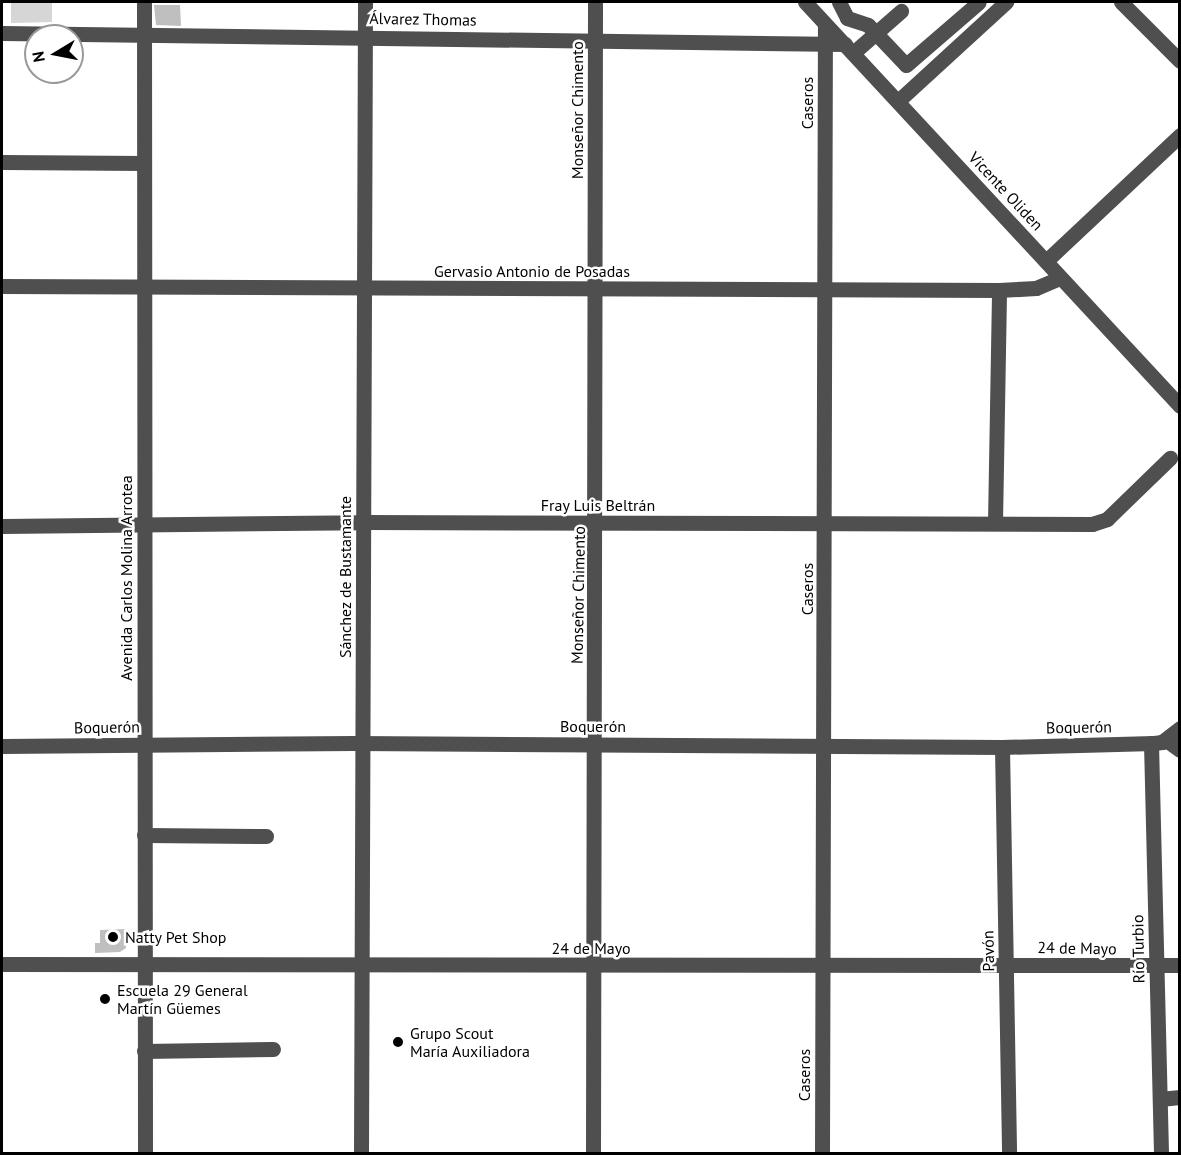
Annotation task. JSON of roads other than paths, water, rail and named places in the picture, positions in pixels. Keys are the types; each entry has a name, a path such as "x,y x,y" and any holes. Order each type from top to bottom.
{"street":[{"name":"Avenida Carlos Molina Arrotea","path":"144,2 145,1154"},
{"name":"Sánchez de Bustamante","path":"362,1154 365,2"},
{"name":"Monseñor Chimento","path":"593,1154 597,523 595,2"},
{"name":"Vicente Oliden","path":"807,2 1179,406"},
{"path":"839,2 851,22 868,25 906,65 979,2"},
{"path":"898,100 1006,2"},
{"path":"1121,2 1179,61"},
{"path":"849,49 875,33 901,11"},
{"name":"Caseros","path":"822,1154 825,24"},
{"name":"Álvarez Thomas","path":"2,33 826,44 849,49"},
{"path":"1046,261 1179,135"},
{"path":"2,162 144,163"},
{"name":"Gervasio Antonio de Posadas","path":"2,286 999,290 1036,288 1060,278"},
{"path":"995,523 999,290"},
{"name":"Fray Luis Beltrán","path":"2,526 363,522 1099,522 1122,506 1170,458"},
{"path":"1159,742 1179,728"},
{"path":"1159,742 1179,750"},
{"name":"Boquerón","path":"2,746 594,744 1002,747 1159,742"},
{"name":"Río Turbio","path":"1159,742 1157,968 1161,1154"},
{"name":"Pavón","path":"1002,747 1009,1154"},
{"path":"144,835 266,836"},
{"name":"24 de Mayo","path":"2,964 144,962 822,968 1007,965 1157,968 1179,965"},
{"path":"144,1051 273,1049"},
{"path":"1160,1099 1179,1097"}],"place":[{"name":"Natty Pet Shop","path":"113,937"},
{"name":"Escuela 29 General Martín Güemes","path":"105,999"},
{"name":"Grupo Scout María Auxiliadora","path":"398,1042"}]}
